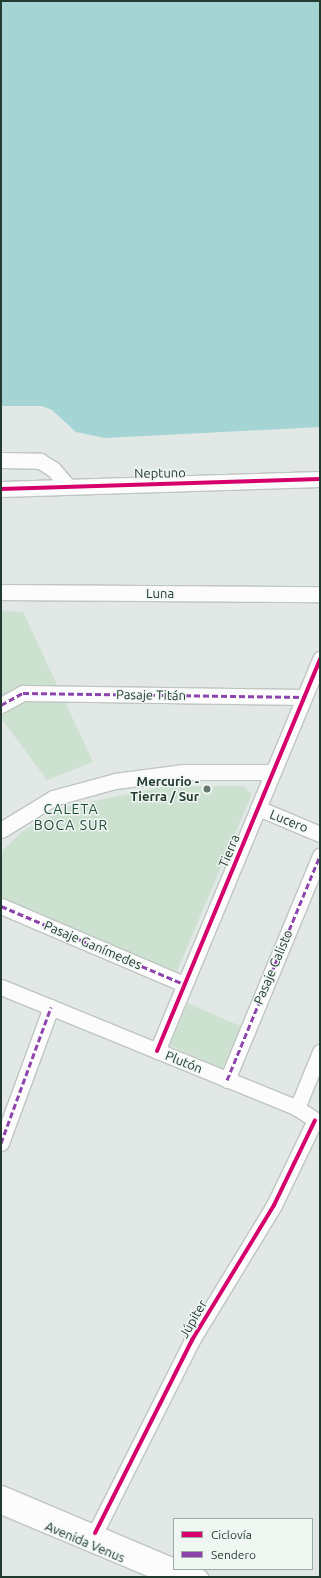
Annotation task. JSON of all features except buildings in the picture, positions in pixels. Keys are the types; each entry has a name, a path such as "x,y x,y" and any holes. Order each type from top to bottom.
{"street":[{"path":"1,460 40,461 53,468 67,485"},
{"name":"Neptuno","path":"1,489 67,485 320,479"},
{"name":"Luna","path":"1,592 320,594"},
{"name":"Tierra","path":"157,1051 320,659"},
{"name":"Pasaje Titán","path":"1,705 23,693 304,697"},
{"path":"1,829 53,798 115,781 183,772 273,772"},
{"name":"Lucero","path":"258,808 320,834"},
{"name":"Pasaje Calisto","path":"227,1080 320,855"},
{"name":"Pasaje Ganímedes","path":"1,906 184,984"},
{"name":"Plutón","path":"1,987 297,1108 318,1122"},
{"path":"1,1143 51,1008"},
{"path":"297,1108 320,1052"},
{"name":"Júpiter","path":"95,1533 185,1354 274,1206 318,1122"},
{"name":"Avenida Venus","path":"1,1493 173,1566"},
{"name":"Avenida Venus","path":"1,1506 170,1577"},
{"path":"183,1570 200,1577"}],"green space":[{"path":"1,611 23,612 93,762 47,780 1,718"},
{"path":"167,786 243,786 252,794 176,973 1,899 1,852 23,831 70,806"},
{"path":"188,1003 241,1027 222,1069 169,1045"}],"water":[{"path":"1,1 320,1 320,427 105,438 76,432 52,410 42,406 1,406"}],"marked path":[{"path":"1,705 23,693 304,697"},
{"path":"227,1080 320,855"},
{"path":"1,906 184,984"},
{"path":"1,1143 51,1007"}],"cycle path":[{"path":"1,489 320,479"},
{"path":"157,1051 320,659"},
{"path":"95,1533 192,1340 274,1205 315,1120"}],"place":[{"name":"Mercurio - Tierra / Sur","path":"207,789"}],"district":[{"name":"CALETA BOCA SUR","path":"71,818"}]}
